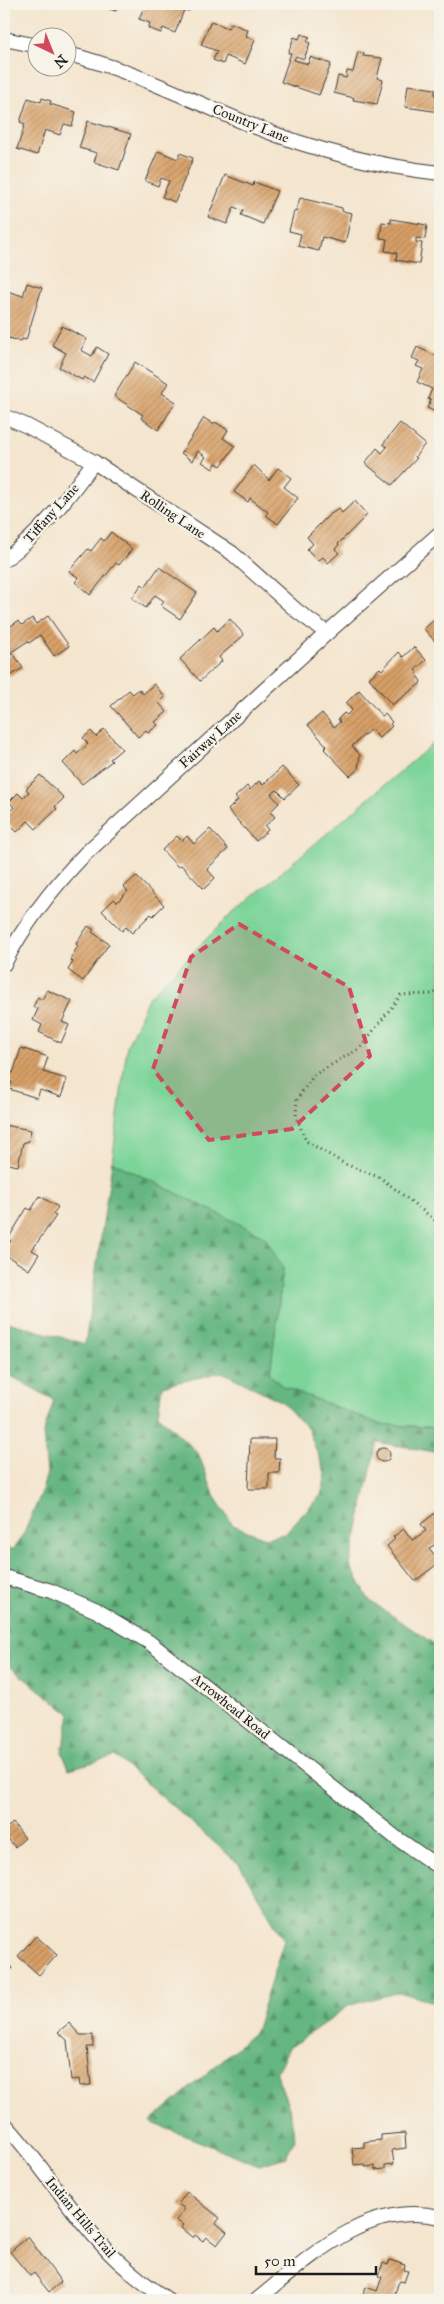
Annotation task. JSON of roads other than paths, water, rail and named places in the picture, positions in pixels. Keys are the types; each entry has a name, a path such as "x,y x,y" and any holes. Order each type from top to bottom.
{"street":[{"path":"4,40 28,44"},
{"name":"Country Lane","path":"78,57 146,80 256,127 305,144 361,160 440,173"},
{"name":"Rolling Lane","path":"4,416 94,462 232,553 297,611 327,633"},
{"name":"Tiffany Lane","path":"4,560 61,506 94,462"},
{"name":"Fairway Lane","path":"4,964 34,914 64,875 85,854 327,633 440,534"},
{"name":"Arrowhead Road","path":"4,1577 51,1591 97,1611 149,1642 395,1837 440,1868"},
{"name":"Indian Hills Trail","path":"4,2123 100,2242 145,2284 168,2300"},
{"path":"257,2300 313,2255 355,2228 396,2216 424,2214 440,2217"}]}
